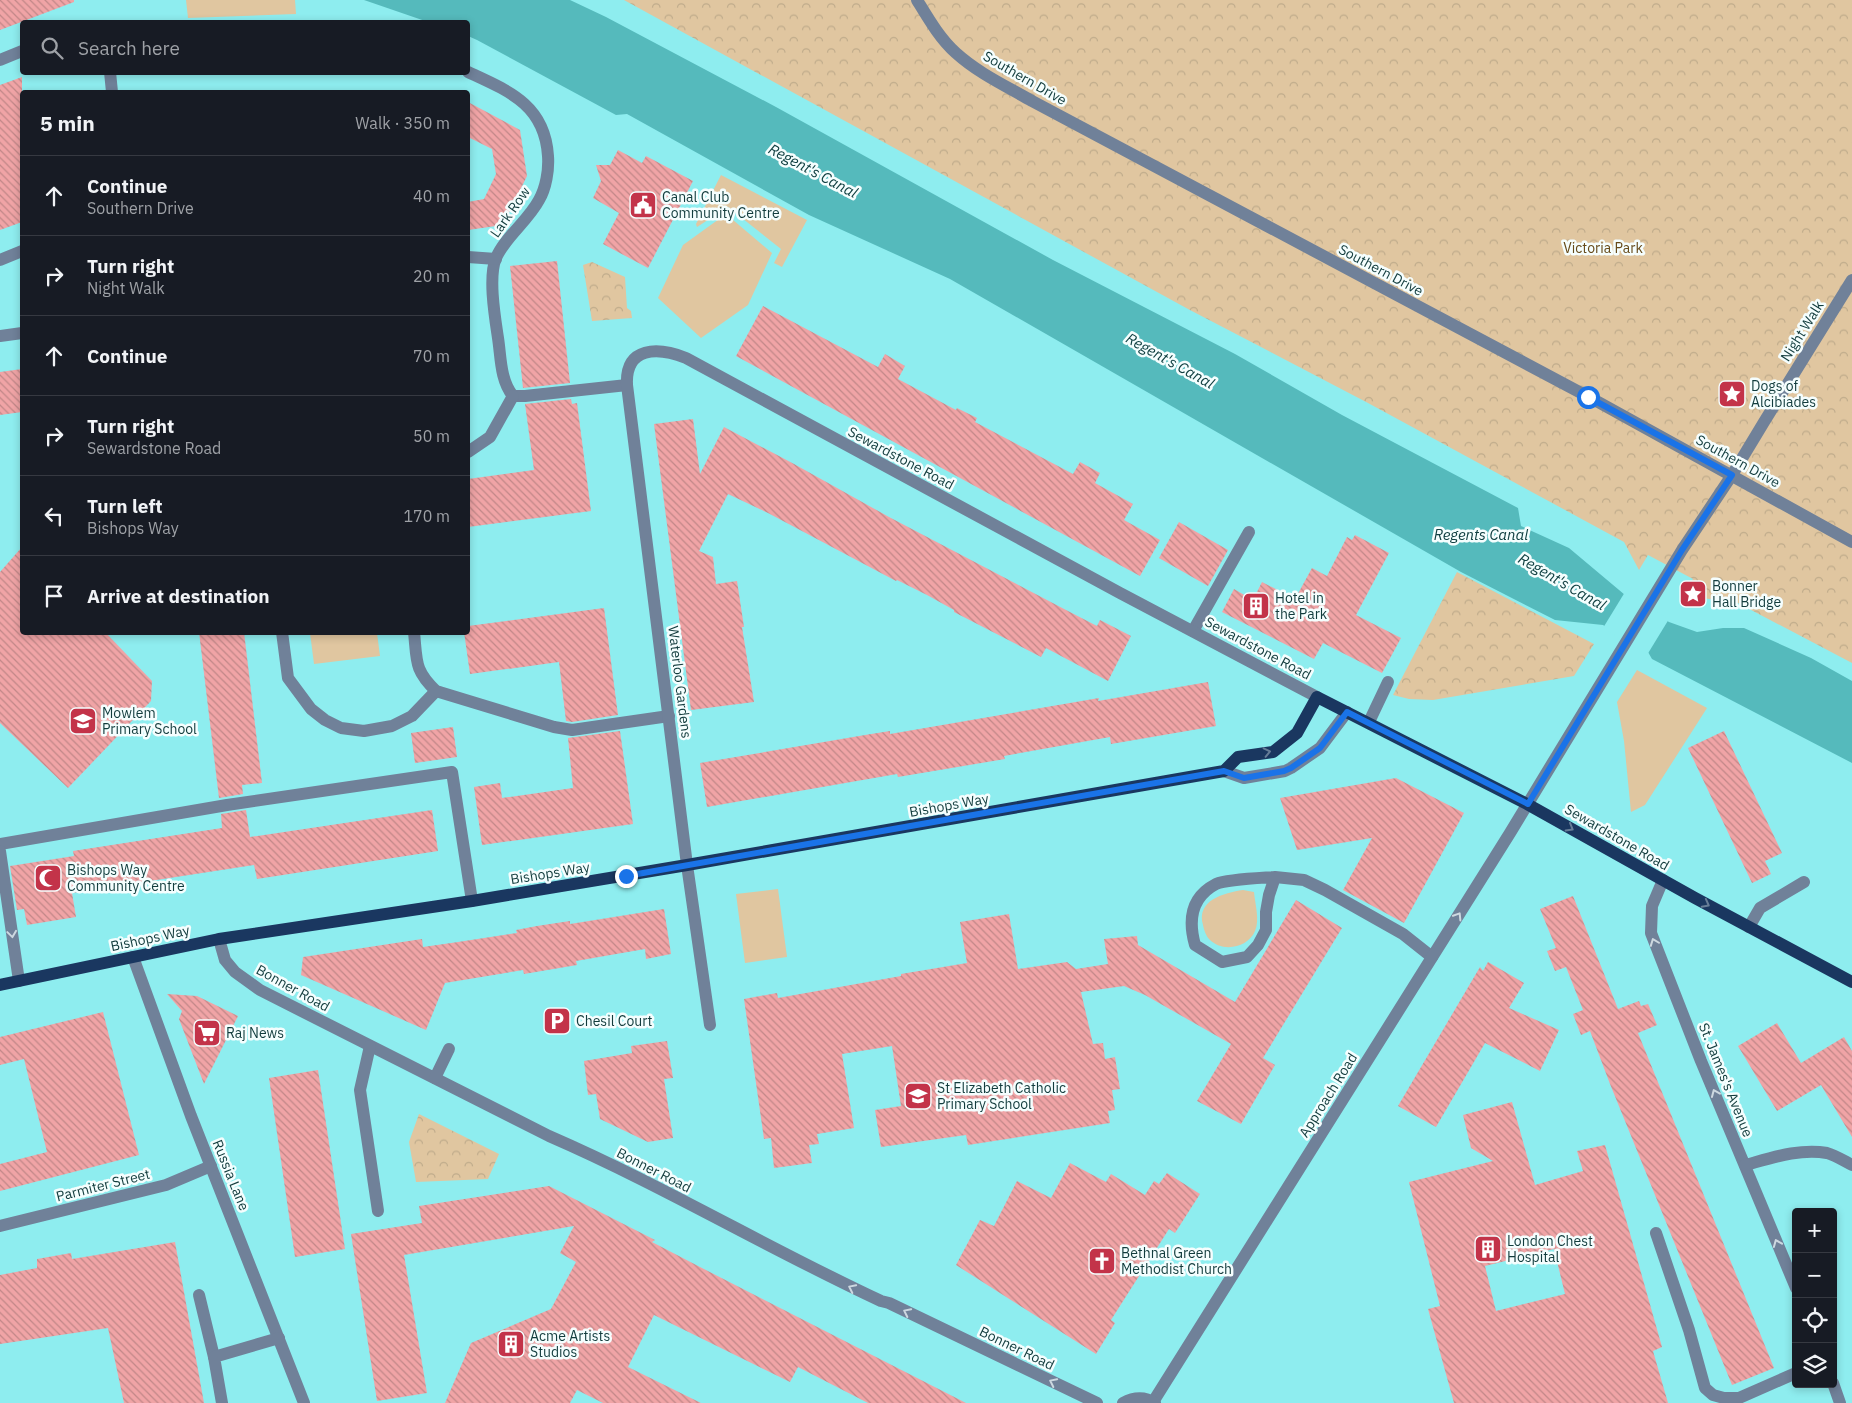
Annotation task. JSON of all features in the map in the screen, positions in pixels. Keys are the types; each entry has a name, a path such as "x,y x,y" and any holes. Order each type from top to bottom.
{"main road":[{"name":"Sewardstone Road","path":"1317,697 1528,804 1663,880 1852,982"},
{"name":"Bishops Way","path":"0,985 219,939 472,901 1224,771 1238,757 1273,752 1298,733 1317,697"}],"street":[{"name":"Southern Drive","path":"917,0 934,27 956,52 980,71 1032,101 1732,475 1852,542"},
{"path":"0,60 20,52"},
{"name":"Lark Row","path":"470,73 511,92 534,112 548,143 549,160 546,181 539,200 496,259"},
{"path":"110,75 112,90"},
{"path":"0,260 20,252"},
{"path":"470,257 496,259 493,290 496,323 505,382 513,396"},
{"name":"Night Walk","path":"1596,689 1682,550 1732,475 1852,280"},
{"path":"0,336 20,333"},
{"name":"Sewardstone Road","path":"647,352 660,350 686,358 1317,697"},
{"name":"Waterloo Gardens","path":"647,352 633,360 626,373 627,385 687,865 710,1025"},
{"path":"513,396 627,385"},
{"path":"470,451 490,437 513,396"},
{"path":"1193,631 1249,532"},
{"path":"282,635 288,678 310,709 325,720 341,728 364,732 392,726 412,716 436,691"},
{"path":"414,635 418,666 422,679 436,691 554,727 572,730 669,716"},
{"path":"1369,722 1388,682"},
{"name":"Approach Road","path":"1123,1403 1136,1398 1148,1399 1154,1402 1528,804 1596,689"},
{"name":"Bishops Way","path":"1224,771 1244,778 1291,768 1320,748 1347,712"},
{"path":"0,844 227,806 452,772 472,901"},
{"path":"0,851 19,981"},
{"path":"1275,878 1266,912 1266,930 1258,945 1247,957 1222,962 1195,945 1191,929 1193,908 1203,893 1218,883 1275,878 1304,880 1325,890 1403,934 1432,957"},
{"name":"St. James's Avenue","path":"1663,880 1652,906 1651,933 1701,1061 1792,1278"},
{"path":"1749,927 1760,908 1804,882"},
{"name":"Bonner Road","path":"219,939 225,960 235,972 260,990 858,1291 889,1303 1097,1403"},
{"name":"Russia Lane","path":"133,957 184,1098 304,1403"},
{"path":"370,1046 360,1090 378,1212"},
{"path":"435,1078 449,1049"},
{"path":"1745,1165 1809,1152 1828,1154 1852,1165"},
{"name":"Parmiter Street","path":"0,1226 166,1185 211,1166"},
{"path":"1656,1233 1689,1330 1705,1388 1713,1395 1724,1398 1738,1398 1792,1374"},
{"path":"199,1295 214,1358 222,1403"},
{"path":"214,1358 280,1338"},
{"path":"1835,1388 1840,1403"}],"green space":[{"path":"186,0 295,0 296,14 188,18"},
{"name":"Victoria Park","path":"624,0 1852,0 1852,663 1736,602 1683,596 1693,579 1648,555 1639,570 1624,542 1368,403 1188,309"},
{"path":"721,175 807,220 782,267 774,263 781,249 728,207 697,227 696,224"},
{"path":"726,214 772,253 748,305 701,338 658,298 683,245"},
{"path":"592,262 625,277 627,308 631,311 632,318 592,321 583,265"},
{"path":"1457,572 1594,644 1574,676 1433,700 1409,699 1393,695"},
{"path":"310,635 377,635 380,656 314,664"},
{"path":"1637,670 1707,708 1645,805 1631,812 1624,741 1617,702"},
{"path":"778,889 787,957 745,963 736,894"},
{"path":"1243,890 1254,892 1257,917 1252,937 1241,945 1234,947 1221,946 1214,943 1208,938 1203,925 1202,916 1204,909 1213,899"},
{"path":"419,1114 499,1154 488,1179 416,1182 409,1142"}],"water":[{"name":"Regents Canal","path":"364,0 570,0 606,17 776,107 1053,260 1235,354 1342,415 1518,508 1521,526 1569,548 1625,595 1669,622 1697,632 1723,628 1744,628 1811,658 1852,681 1852,763 1652,659 1648,652 1603,625 1555,620 1461,572 950,279 809,215 627,114 616,115 470,37 470,20 422,20"}],"pier":[{"path":"1625,592 1669,619 1647,655 1603,628"}],"building":[{"path":"0,0 74,0 74,2 26,20 20,20 20,22 0,30"},
{"path":"22,77 22,90 20,90 20,223 0,230 0,85"},
{"path":"470,103 520,130 527,176 503,225 470,230 470,202 484,199 496,174 492,149 470,138"},
{"name":"Canal Club Community Centre","path":"618,150 642,163 646,156 693,181 648,268 603,244 619,213 593,198 601,181 596,165 610,165"},
{"path":"557,261 570,383 523,388 510,266"},
{"path":"763,306 878,367 885,354 905,366 898,379 956,410 957,408 977,418 975,422 1073,474 1080,462 1100,473 1095,483 1133,504 1124,520 1160,540 1140,576 736,356"},
{"path":"20,369 20,412 0,415 0,372"},
{"path":"571,399 572,404 577,403 591,511 470,527 470,479 534,470 525,404"},
{"path":"693,419 700,474 724,427 889,517 1097,626 1100,620 1131,636 1108,681 1046,648 1041,657 954,612 954,610 927,595 896,581 768,513 728,494 699,551 713,557 716,584 737,581 754,702 691,710 654,424"},
{"path":"1179,522 1228,550 1208,586 1159,558"},
{"name":"Hotel in the Park","path":"1355,535 1389,553 1356,615 1401,638 1382,673 1323,643 1314,659 1222,612 1234,589 1253,600 1262,582 1295,599 1312,568 1327,576 1347,537 1352,540"},
{"path":"20,549 20,635 108,635 152,681 151,701 68,788 0,723 0,572"},
{"path":"604,608 618,715 572,722 566,721 559,662 470,674 464,635 470,635 470,626"},
{"path":"199,635 244,635 262,783 242,785 243,794 219,798"},
{"path":"1208,682 1216,726 1111,744 1110,737 1004,756 1005,759 898,777 897,774 707,807 700,763 890,731 890,734 1099,698 1098,701"},
{"path":"453,727 457,757 415,763 411,733"},
{"path":"620,731 633,824 482,845 474,787 500,783 502,798 573,788 568,738"},
{"path":"1724,731 1782,853 1765,861 1771,874 1752,883 1688,748"},
{"path":"1396,778 1464,813 1404,923 1343,890 1372,838 1297,850 1280,798"},
{"path":"246,810 250,837 432,810 438,851 257,879 254,865 72,893 76,917 27,925 24,909 17,910 10,866 74,856 73,851 222,828 221,814"},
{"path":"1573,896 1618,1009 1639,1001 1641,1006 1648,1004 1657,1025 1638,1033 1774,1368 1732,1385 1590,1031 1581,1035 1573,1014 1583,1010 1566,967 1555,971 1547,951 1556,948 1540,909"},
{"path":"1296,900 1342,928 1263,1058 1275,1065 1241,1124 1197,1101 1231,1044 1145,995 1124,986 1081,992 1093,1044 1103,1043 1105,1059 1115,1057 1120,1089 1112,1090 1115,1110 1108,1111 1110,1123 968,1145 966,1135 881,1147 875,1110 901,1106 892,1046 842,1054 854,1128 817,1134 819,1144 809,1145 812,1163 774,1168 771,1138 764,1139 744,999 777,993 778,998 967,963 960,922 1009,914 1018,969 1067,962 1076,969 1108,964 1104,939 1137,936 1138,945 1235,1002"},
{"path":"664,909 671,954 646,959 645,949 576,961 577,965 524,974 523,970 445,983 426,1030 301,975 303,957 422,939 423,947 517,933 516,930 537,926 570,921 570,924"},
{"path":"1488,962 1524,983 1509,1008 1559,1030 1540,1071 1485,1043 1436,1127 1398,1106 1480,967 1483,971"},
{"name":"Raj News","path":"167,994 197,996 238,1016 204,1084 179,1019 182,1011"},
{"path":"103,1012 139,1155 0,1191 0,1164 47,1152 24,1059 0,1065 0,1037"},
{"path":"1777,1023 1801,1063 1844,1037 1852,1051 1852,1137 1821,1085 1777,1111 1738,1046"},
{"path":"667,1041 673,1078 664,1079 673,1138 648,1142 600,1119 596,1094 588,1095 584,1061 632,1053 631,1046"},
{"path":"318,1070 345,1249 295,1257 269,1078"},
{"name":"London Chest Hospital","path":"1512,1102 1535,1185 1583,1171 1577,1151 1605,1145 1662,1347 1653,1351 1668,1403 1454,1403 1428,1309 1440,1306 1409,1182 1493,1161 1471,1148 1463,1115","holes":["1554,1249 1565,1294 1496,1311 1485,1266"]},
{"path":"1070,1163 1106,1182 1111,1174 1145,1195 1154,1181 1159,1184 1167,1173 1200,1194 1175,1233 1169,1229 1111,1320 1115,1323 1096,1354 956,1265 980,1220 994,1226 1017,1181 1051,1198"},
{"path":"549,1186 655,1240 652,1242 700,1267 966,1403 868,1403 798,1367 790,1382 654,1315 628,1367 701,1403 603,1403 577,1390 570,1403 445,1403 471,1343 551,1309 576,1262 560,1253 574,1226 404,1255 427,1393 377,1401 351,1234 422,1223 419,1206"},
{"path":"175,1242 204,1403 124,1403 108,1328 0,1344 0,1275 37,1268 37,1259 71,1253 72,1259"}],"place":[{"name":"Canal Club Community Centre","path":"643,205"},
{"name":"Dogs of Alcibiades","path":"1732,394"},
{"name":"Bonner Hall Bridge","path":"1693,594"},
{"name":"Hotel in the Park","path":"1256,606"},
{"name":"Mowlem Primary School","path":"83,721"},
{"name":"Bishops Way Community Centre","path":"48,878"},
{"name":"Chesil Court","path":"557,1021"},
{"name":"Raj News","path":"207,1033"},
{"name":"St Elizabeth Catholic Primary School","path":"918,1096"},
{"name":"London Chest Hospital","path":"1488,1249"},
{"name":"Bethnal Green Methodist Church","path":"1102,1261"},
{"name":"Acme Artists Studios","path":"511,1344"}],"route":[{"path":"626,876 1224,771 1244,778 1284,771 1320,748 1347,712 1528,804 1682,550 1732,475 1588,397"}],"water label":[{"name":"Regent's Canal","path":"813,171"},
{"name":"Regent's Canal","path":"1170,361"},
{"name":"Regent's Canal","path":"1562,582"}]}
